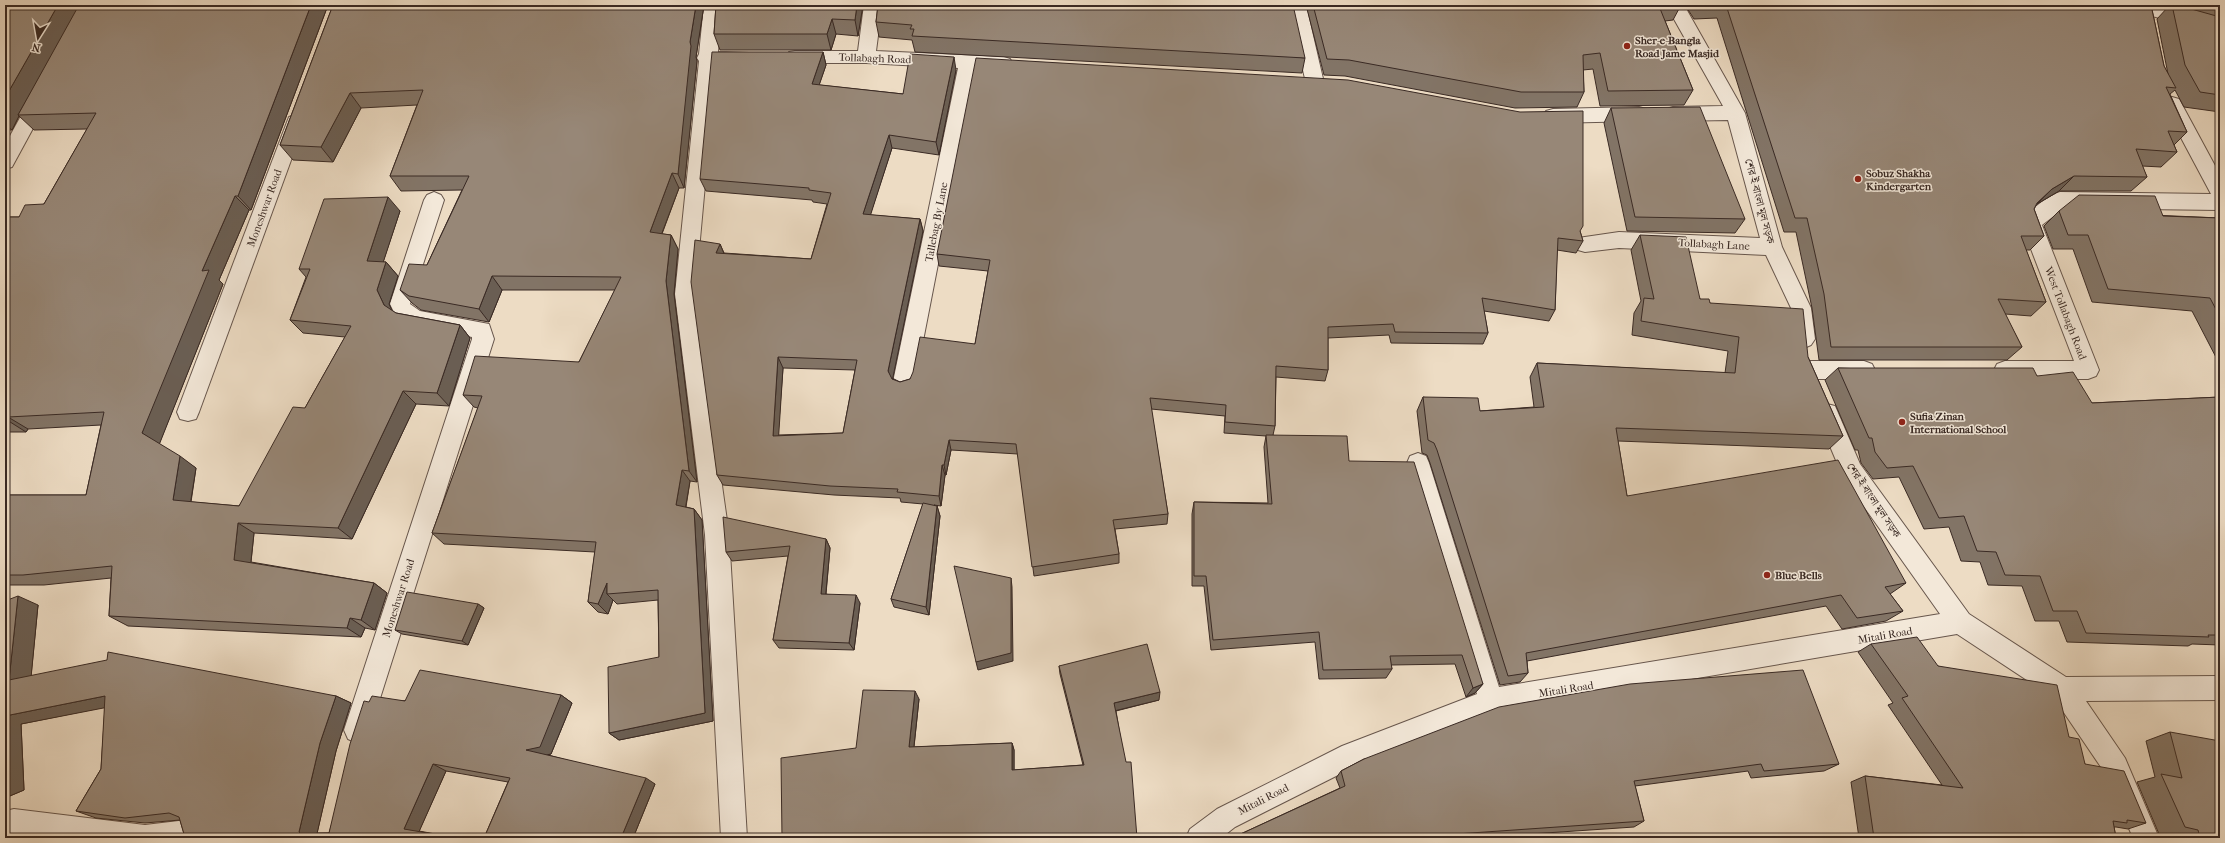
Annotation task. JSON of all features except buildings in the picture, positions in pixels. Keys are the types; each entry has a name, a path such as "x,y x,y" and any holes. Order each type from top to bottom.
{"street":[{"path":"713,5 706,58 685,294 717,535 734,838"},
{"path":"866,57 873,5"},
{"path":"1297,5 1314,83"},
{"name":"শের-ই-বাংলা মূল সড়ক","path":"1675,5 1736,113 1772,247 1801,308 1808,370 1852,470 1960,622 2062,689 2116,767 2146,838"},
{"path":"2149,30 2145,7 2220,29"},
{"name":"Tollabagh Road","path":"706,58 866,57 1023,65"},
{"name":"Tallebag By Lane","path":"904,382 968,62"},
{"path":"5,162 51,79"},
{"path":"2163,88 2220,193"},
{"name":"Moneshwar Road","path":"188,412 304,101"},
{"path":"1538,116 1736,113"},
{"name":"Moneshwar Road","path":"350,751 483,340 482,330 415,319 404,312 400,304 434,200"},
{"name":"West Tollabagh Road","path":"1987,370 2088,370 2031,223 2060,200 2220,202"},
{"name":"Tollabagh Lane","path":"1585,244 1619,240 1772,247"},
{"path":"1808,370 1886,370"},
{"path":"1418,464 1491,701"},
{"name":"Mitali Road","path":"1199,838 1226,818 1351,755 1491,701 1960,622"},
{"path":"2062,689 2220,688"},
{"path":"5,824 14,822 145,838 187,834 189,838"}],"place":[{"name":"Sher-e-Bangla Road Jame Masjid","path":"1627,46"},
{"name":"Sobuz Shakha Kindergarten","path":"1858,179"},
{"name":"Sufia Zinan International School","path":"1902,422"},
{"name":"Blue Bells","path":"1767,575"}]}
